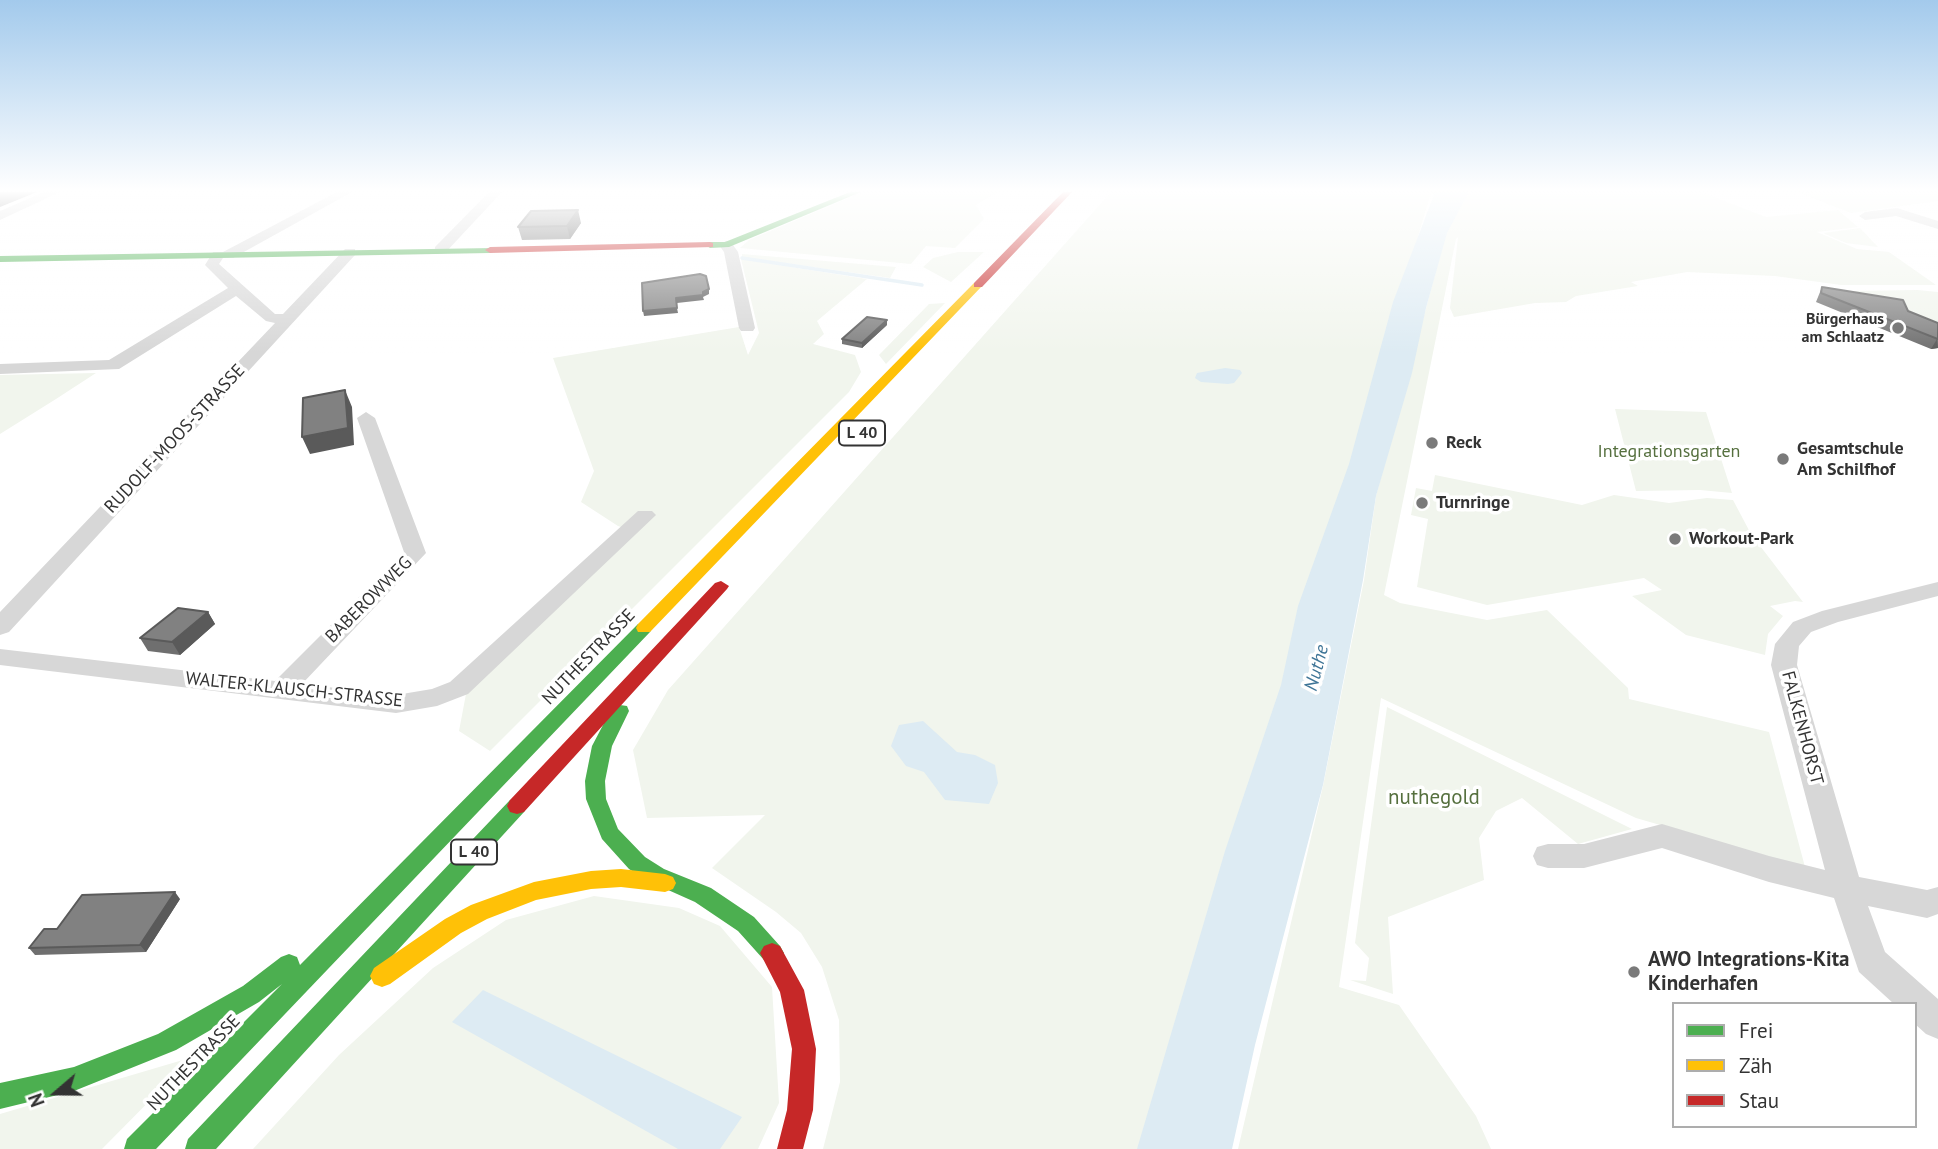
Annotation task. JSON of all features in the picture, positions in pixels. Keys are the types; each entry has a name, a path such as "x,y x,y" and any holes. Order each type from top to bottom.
{"main road":[{"path":"0,259 691,246"},
{"name":"NUTHESTRASSE","path":"137,1149 1016,246"},
{"path":"959,328 1037,246"},
{"name":"L 40","path":"198,1149 733,573"},
{"path":"638,675 601,746 596,764 596,799 609,833 621,849 637,863 677,885 703,895 746,924 765,943 780,965 792,990 804,1049 800,1110 790,1149"},
{"path":"0,1096 74,1079 167,1042 251,994 434,845"},
{"path":"310,1029 427,943 480,912 507,901 560,885 591,880 640,879 677,885"}],"street":[{"path":"241,246 223,255 212,265 271,318 286,319"},
{"path":"440,250 444,246"},
{"path":"726,246 731,252 747,328"},
{"name":"RUDOLF-MOOS-STRASSE","path":"0,627 350,252"},
{"path":"0,369 113,365 237,289"},
{"name":"BABEROWWEG","path":"281,690 415,553 366,418"},
{"name":"WALTER-KLAUSCH-STRASSE","path":"0,657 396,704 437,697 459,688 645,515"},
{"name":"FALKENHORST","path":"1916,1002 1871,961 1846,888 1784,665 1787,644 1802,627 1830,616 1938,589"},
{"path":"1548,856 1584,856 1662,836 1769,869 1846,888 1927,904 1938,900"},
{"name":"FALKENHORST","path":"1917,1003 1938,1022"}],"green space":[{"path":"743,246 957,246 955,248 926,246 911,264 740,248"},
{"path":"1063,246 1415,246 1151,1149 823,1149 840,1082 839,1020 822,967 801,933 776,912 712,868 765,815 647,818 633,750 668,690"},
{"path":"1443,246 1455,246 1384,595 1400,603 1487,620 1547,610 1628,688 1629,699 1769,732 1805,867 1636,818 1381,698 1339,987 1399,1005 1476,1116 1491,1149 1238,1149 1323,786 1364,580 1376,496"},
{"path":"1457,246 1849,246 1889,252 1936,285 1841,285 1775,276 1687,272 1631,282 1638,286 1576,296 1566,302 1535,303 1454,317 1450,308"},
{"path":"958,252 984,252 951,282 923,267 933,258"},
{"path":"742,254 896,267 890,278 742,257"},
{"path":"741,259 867,279 817,321 824,334 813,344 855,355 861,372 849,392 490,751 459,731 466,694 635,532 618,526 581,502 594,471 553,358 739,327 748,355 759,333"},
{"path":"1854,291 1938,292 1938,336 1857,303"},
{"path":"945,303 886,364 879,355 929,304"},
{"path":"96,373 56,399 0,434 0,375"},
{"name":"Integrationsgarten","path":"1615,409 1706,412 1732,493 1700,490 1636,491"},
{"path":"1435,475 1582,505 1614,495 1669,503 1707,498 1733,500 1751,534 1803,602 1770,606 1783,616 1768,634 1765,655 1686,635 1632,596 1662,590 1644,578 1487,605 1417,587 1428,519 1411,515 1416,488 1432,491"},
{"name":"nuthegold","path":"1387,707 1632,829 1578,844 1522,798 1496,811 1479,838 1484,880 1388,917 1393,994 1350,980 1366,981 1369,958 1355,943"},
{"path":"594,896 679,908 720,926 772,987 779,1103 758,1149 253,1149 339,1055 433,968 506,920"},
{"path":"193,1057 102,1149 0,1149 0,1114"}],"water":[{"name":"Nuthe","path":"1415,246 1443,246 1412,373 1376,496 1363,580 1323,785 1255,1045 1232,1149 1137,1149 1225,851 1281,685 1298,606 1349,464 1393,302"},
{"path":"1225,368 1240,370 1242,373 1234,383 1228,384 1201,382 1195,378 1197,373"},
{"path":"923,721 957,752 975,755 995,765 998,783 989,804 945,800 924,772 906,766 891,746 899,725"},
{"path":"483,990 742,1117 720,1149 678,1149 452,1022"}],"building":[{"path":"700,274 706,276 709,289 703,292 703,295 676,298 677,308 643,311 642,283"},
{"path":"1822,287 1903,300 1908,311 1938,323 1938,339 1821,293"},
{"path":"867,317 887,320 862,343 842,339"},
{"path":"345,390 348,428 302,437 303,398"},
{"path":"178,608 208,612 172,642 140,638"},
{"path":"175,892 140,945 29,948 44,929 57,929 82,895"}],"waterway":[{"path":"742,258 922,285"}],"traffic: fast":[{"path":"0,259 490,250"},
{"path":"137,1149 644,628"},
{"path":"620,711 602,746 595,781 596,799 609,833 637,863 656,875 703,895 746,924 772,953"},
{"path":"198,1149 517,806"},
{"path":"0,1096 74,1079 167,1042 251,994 289,964"}],"traffic: slow":[{"path":"644,628 978,285"},
{"path":"382,976 453,926 479,912 534,891 591,880 621,878 665,883"}],"traffic: jam":[{"path":"490,250 683,246"},
{"path":"978,285 1016,246"},
{"path":"517,806 721,586"},
{"path":"772,953 792,990 804,1049 800,1110 790,1149"}],"place":[{"name":"Bürgerhaus am Schlaatz","path":"1898,328"},
{"name":"Reck","path":"1432,443"},
{"name":"Gesamtschule Am Schilfhof","path":"1783,459"},
{"name":"Turnringe","path":"1422,503"},
{"name":"Workout-Park","path":"1675,539"},
{"name":"AWO Integrations-Kita Kinderhafen","path":"1634,972"}]}
